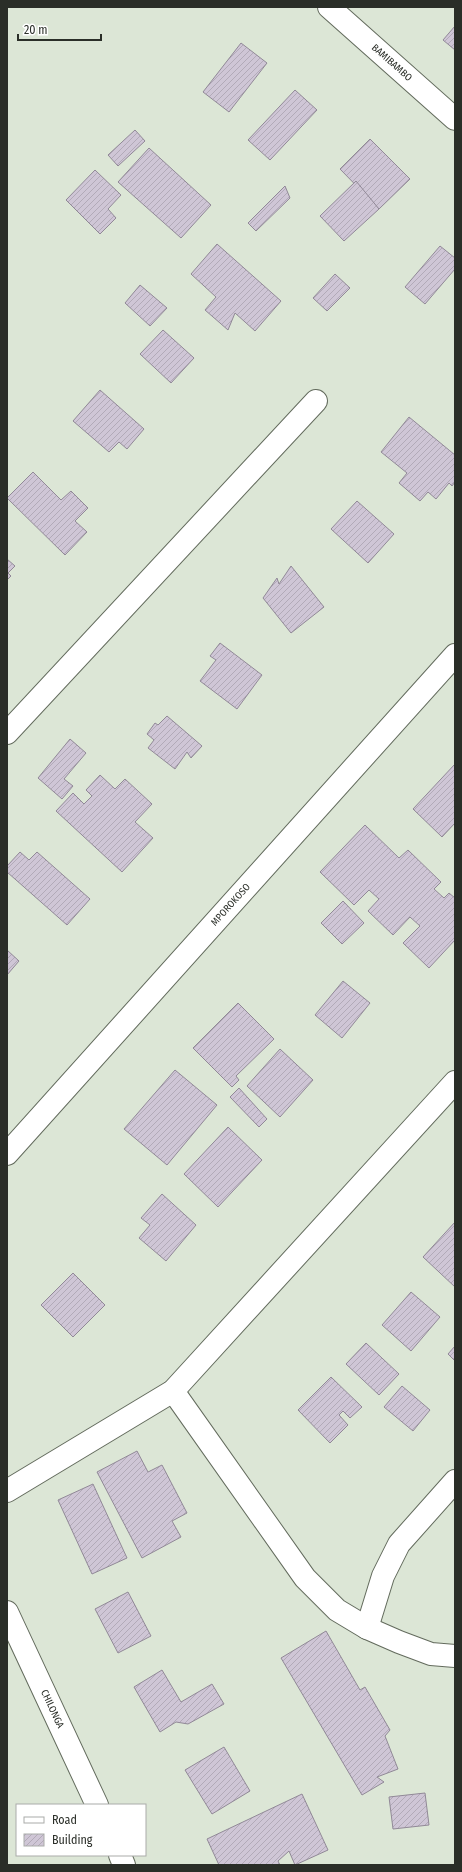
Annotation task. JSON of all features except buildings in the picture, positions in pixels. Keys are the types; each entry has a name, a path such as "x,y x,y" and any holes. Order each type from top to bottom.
{"street":[{"name":"BAMIBAMBO","path":"329,7 455,119"},
{"path":"7,733 316,401"},
{"name":"MPOROKOSO","path":"7,1154 455,655"},
{"path":"7,1491 173,1391 455,1082"},
{"path":"173,1391 305,1578 337,1610 367,1628 431,1654 455,1656"},
{"path":"367,1628 383,1576 399,1544 455,1481"},
{"name":"CHILONGA","path":"7,1612 96,1804"}]}
